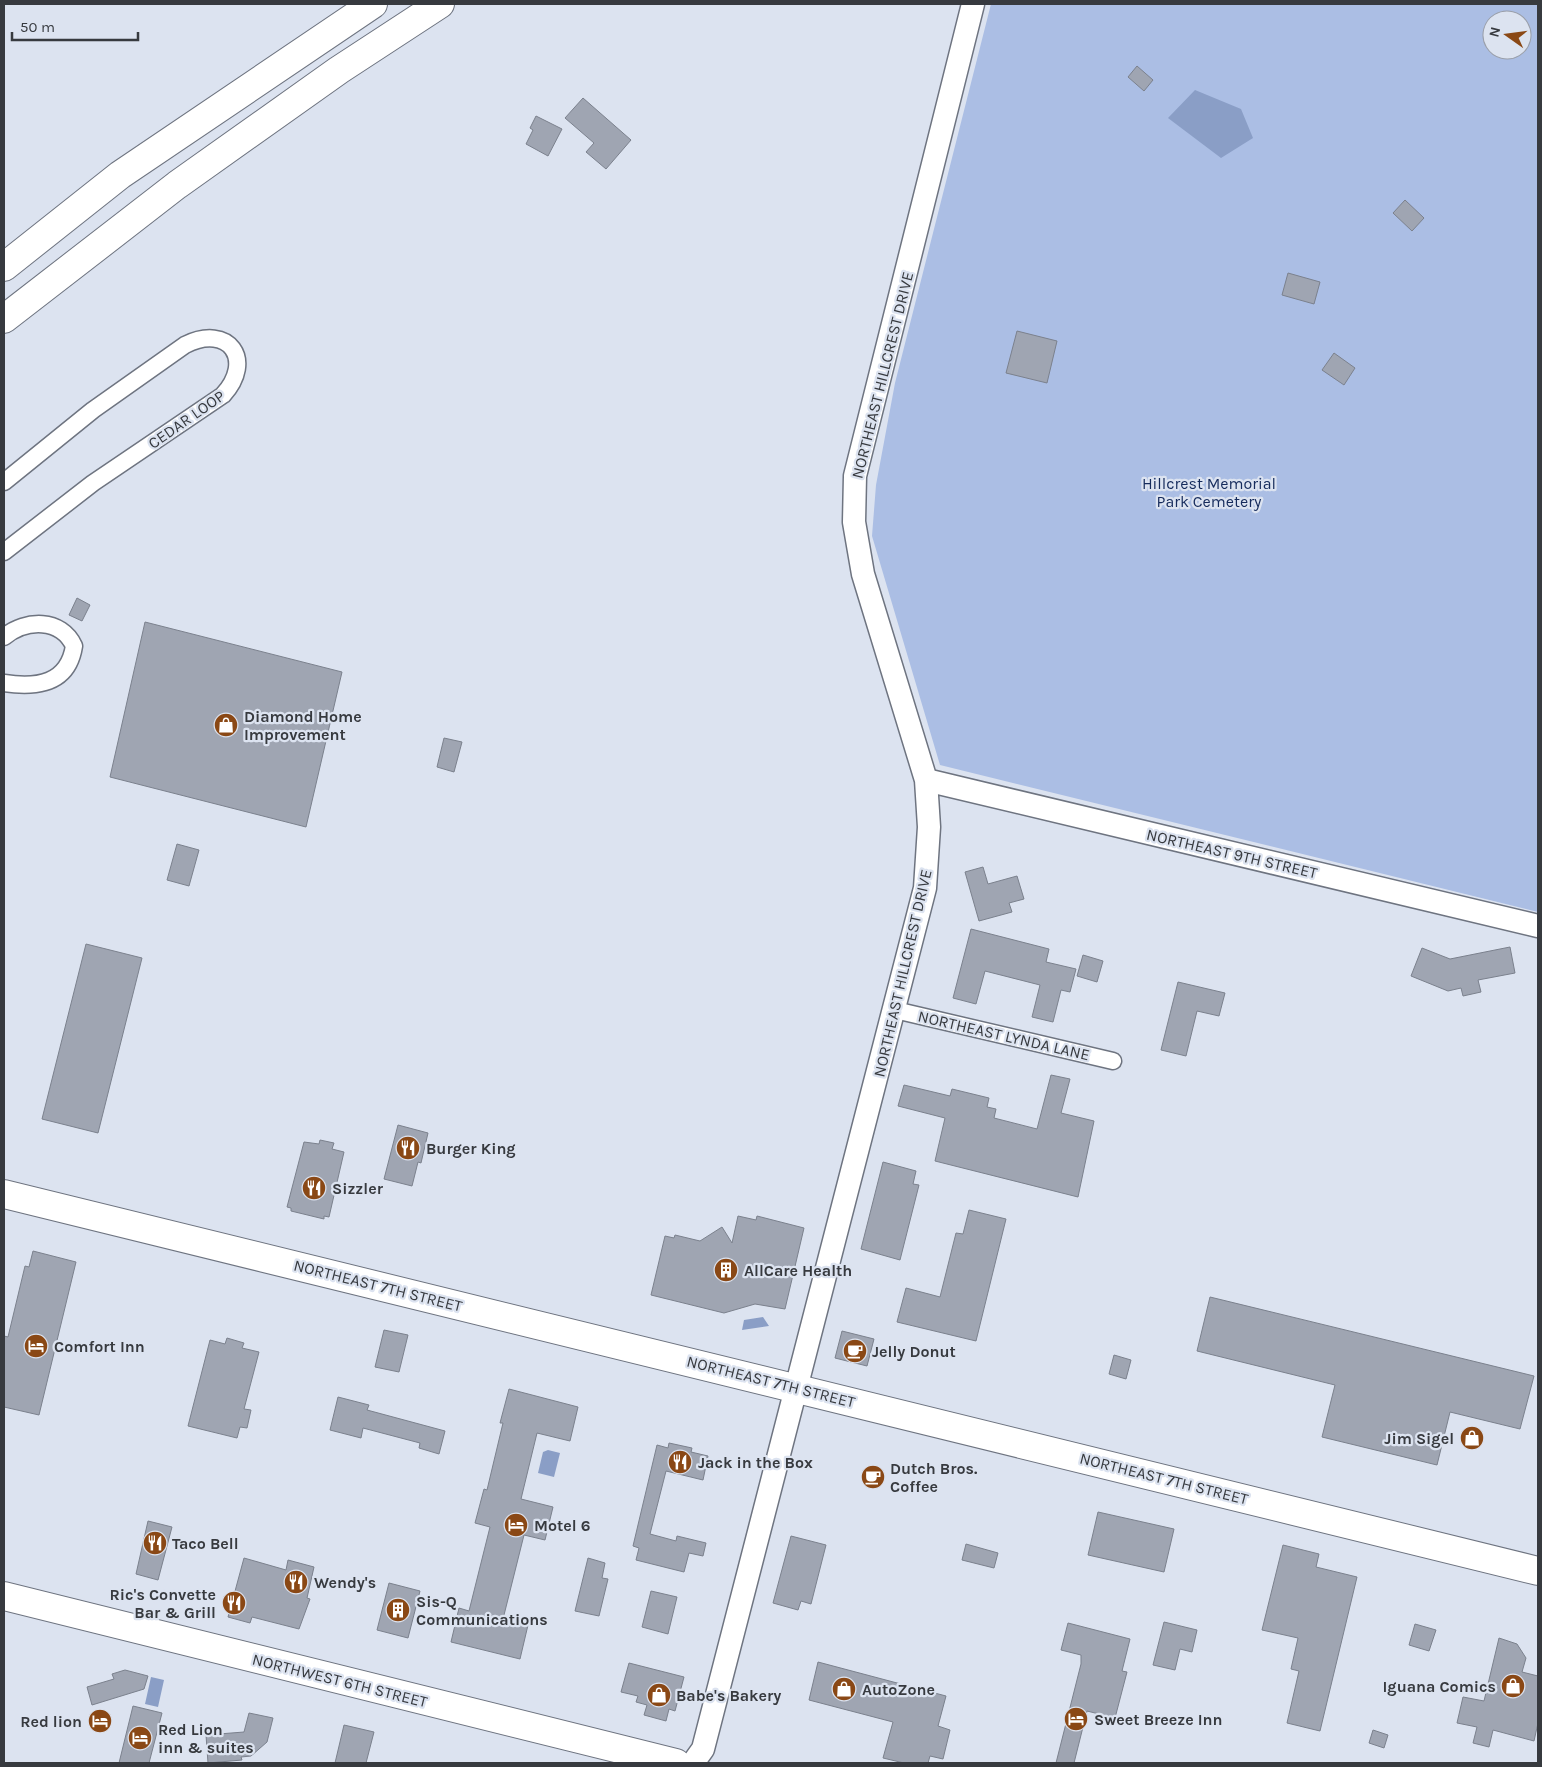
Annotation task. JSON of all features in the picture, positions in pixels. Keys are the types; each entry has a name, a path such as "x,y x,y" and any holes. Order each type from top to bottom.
{"highway":[{"path":"4,267 120,175 373,4"},
{"path":"4,319 177,185 339,70 440,4"},
{"name":"NORTHEAST 7TH STREET","path":"4,1194 1538,1571"},
{"name":"NORTHWEST 6TH STREET","path":"4,1596 676,1763"}],"street":[{"name":"NORTHEAST HILLCREST DRIVE","path":"694,1763 703,1749 925,888 929,827 926,780 862,574 854,522 856,476 973,4"},
{"name":"CEDAR LOOP","path":"4,482 93,410 185,345 196,340 220,339 229,344 235,354 238,366 236,378 223,396 93,483 4,552"},
{"path":"4,638 29,624 42,624 63,631 70,637 74,646 68,668 55,677 36,685 4,683"},
{"name":"NORTHEAST 9TH STREET","path":"926,780 1538,926"},
{"name":"NORTHEAST LYNDA LANE","path":"895,1010 1112,1061"}],"green space":[{"name":"Hillcrest Memorial Park Cemetery","path":"991,4 1538,4 1538,912 940,765 872,536 876,485 895,383"}],"shaded area":[{"path":"1195,90 1241,109 1253,138 1221,158 1168,118"},
{"path":"763,1317 769,1326 742,1330 744,1320"},
{"path":"548,1450 560,1453 554,1477 538,1473 543,1452"},
{"path":"151,1677 164,1680 158,1707 145,1704"}],"building":[{"path":"1137,66 1153,80 1144,91 1128,77"},
{"path":"583,98 631,140 606,169 586,152 594,143 565,118"},
{"path":"536,116 562,129 548,156 526,144 533,130 530,128"},
{"path":"1405,200 1424,218 1412,231 1393,213"},
{"path":"1288,273 1320,282 1314,304 1282,295"},
{"path":"1017,331 1057,341 1047,383 1006,373"},
{"path":"1334,353 1355,368 1344,385 1322,370"},
{"path":"77,598 90,605 82,621 69,615"},
{"name":"Diamond Home Improvement","path":"145,622 342,672 306,827 110,777"},
{"path":"444,738 462,742 454,772 437,767"},
{"path":"177,844 199,850 189,886 167,880"},
{"path":"983,867 988,884 1017,876 1024,899 1009,903 1012,912 979,921 965,872"},
{"path":"971,929 1049,949 1046,962 1076,969 1070,992 1061,990 1053,1022 1032,1017 1040,985 985,971 976,1004 953,998"},
{"path":"86,944 142,958 98,1133 42,1119"},
{"path":"1510,947 1515,973 1478,980 1481,992 1463,996 1461,988 1448,991 1411,976 1422,948 1450,959"},
{"path":"1083,955 1103,961 1097,982 1077,976"},
{"path":"1178,982 1225,993 1219,1016 1197,1011 1186,1056 1161,1050"},
{"path":"1051,1075 1070,1079 1061,1113 1094,1121 1078,1197 935,1161 945,1118 898,1106 904,1085 950,1096 952,1089 989,1098 987,1107 996,1109 994,1118 1037,1129"},
{"name":"Burger King","path":"398,1125 428,1133 421,1163 418,1162 412,1186 384,1179"},
{"name":"Sizzler","path":"320,1140 334,1143 332,1149 344,1152 329,1217 324,1216 324,1219 291,1211 291,1208 287,1207 304,1142 319,1144"},
{"path":"883,1162 916,1171 913,1184 919,1185 900,1260 861,1249"},
{"path":"969,1210 1006,1219 976,1341 897,1322 906,1288 940,1297 956,1233 963,1234"},
{"name":"AllCare Health","path":"738,1216 756,1220 757,1216 804,1228 785,1309 755,1304 724,1313 651,1295 665,1236 674,1238 675,1235 700,1241 722,1227 732,1243"},
{"path":"33,1251 76,1262 39,1415 4,1407 4,1336 8,1337 25,1266 29,1267"},
{"path":"1210,1297 1534,1376 1520,1429 1450,1412 1437,1465 1322,1437 1335,1385 1197,1351"},
{"path":"384,1330 408,1335 399,1372 375,1367"},
{"path":"842,1331 874,1339 867,1366 835,1358"},
{"path":"227,1338 244,1343 242,1348 259,1352 244,1409 251,1410 247,1428 240,1427 237,1438 188,1426 210,1340 225,1344"},
{"path":"1114,1355 1131,1360 1126,1379 1109,1374"},
{"name":"Motel 6","path":"509,1389 578,1407 570,1441 537,1433 521,1499 553,1507 545,1540 524,1535 503,1619 528,1625 520,1659 451,1642 459,1608 469,1611 490,1527 475,1523 484,1489 487,1490 503,1423 500,1423"},
{"path":"338,1397 369,1405 367,1410 445,1431 439,1454 419,1448 420,1443 363,1428 361,1438 330,1430"},
{"path":"669,1443 692,1448 691,1452 708,1456 703,1480 666,1471 650,1534 676,1541 677,1536 706,1543 703,1556 689,1553 684,1572 636,1560 639,1548 633,1546 657,1445 668,1448"},
{"path":"1098,1512 1174,1529 1164,1572 1088,1555"},
{"name":"Taco Bell","path":"148,1521 172,1527 158,1580 136,1574"},
{"path":"791,1536 826,1545 811,1604 801,1601 798,1610 773,1603"},
{"path":"966,1544 998,1553 994,1568 962,1560"},
{"path":"1283,1545 1319,1554 1316,1567 1357,1577 1320,1731 1287,1723 1299,1671 1291,1669 1298,1638 1262,1630"},
{"path":"244,1558 286,1570 288,1560 314,1567 307,1598 310,1599 299,1629 252,1617 250,1623 228,1617"},
{"path":"588,1558 605,1563 602,1578 608,1579 599,1616 575,1611"},
{"name":"Sis-Q Communications","path":"389,1583 420,1591 408,1638 377,1630"},
{"path":"651,1591 677,1597 668,1634 642,1627"},
{"path":"1164,1622 1197,1630 1192,1652 1180,1649 1175,1670 1153,1665"},
{"path":"1068,1623 1130,1639 1122,1671 1127,1672 1115,1718 1087,1711 1074,1763 1056,1763 1081,1664 1081,1655 1061,1650"},
{"path":"1415,1624 1436,1630 1429,1651 1409,1645"},
{"name":"Iguana Comics","path":"1499,1638 1517,1644 1526,1658 1522,1672 1538,1676 1538,1723 1534,1741 1493,1730 1489,1747 1473,1743 1477,1727 1457,1723 1463,1697 1484,1701"},
{"path":"818,1662 946,1696 938,1726 950,1730 943,1759 930,1756 928,1763 904,1763 883,1758 893,1722 809,1700"},
{"path":"629,1663 684,1677 675,1711 669,1709 666,1721 644,1715 647,1705 636,1702 638,1696 621,1692"},
{"path":"125,1670 148,1676 144,1689 92,1705 87,1687 114,1679 112,1674"},
{"name":"Red Lion inn & suites","path":"133,1706 162,1713 149,1763 119,1763"},
{"path":"249,1713 273,1718 267,1742 251,1756 241,1757 242,1760 208,1763 206,1735 244,1732"},
{"path":"344,1725 374,1732 366,1763 335,1763"},
{"path":"1373,1730 1388,1735 1384,1748 1369,1743"}],"place":[{"name":"Diamond Home Improvement","path":"226,725"},
{"name":"Burger King","path":"408,1148"},
{"name":"Sizzler","path":"314,1188"},
{"name":"AllCare Health","path":"726,1270"},
{"name":"Comfort Inn","path":"36,1346"},
{"name":"Jelly Donut","path":"855,1351"},
{"name":"Jim Sigel","path":"1472,1438"},
{"name":"Jack in the Box","path":"680,1462"},
{"name":"Dutch Bros. Coffee","path":"873,1477"},
{"name":"Motel 6","path":"516,1525"},
{"name":"Taco Bell","path":"155,1543"},
{"name":"Wendy's","path":"296,1582"},
{"name":"Ric's Convette Bar & Grill","path":"234,1603"},
{"name":"Sis-Q Communications","path":"398,1610"},
{"name":"Iguana Comics","path":"1513,1686"},
{"name":"AutoZone","path":"844,1689"},
{"name":"Babe's Bakery","path":"659,1695"},
{"name":"Sweet Breeze Inn","path":"1076,1719"},
{"name":"Red lion","path":"100,1721"},
{"name":"Red Lion inn & suites","path":"140,1738"}]}
